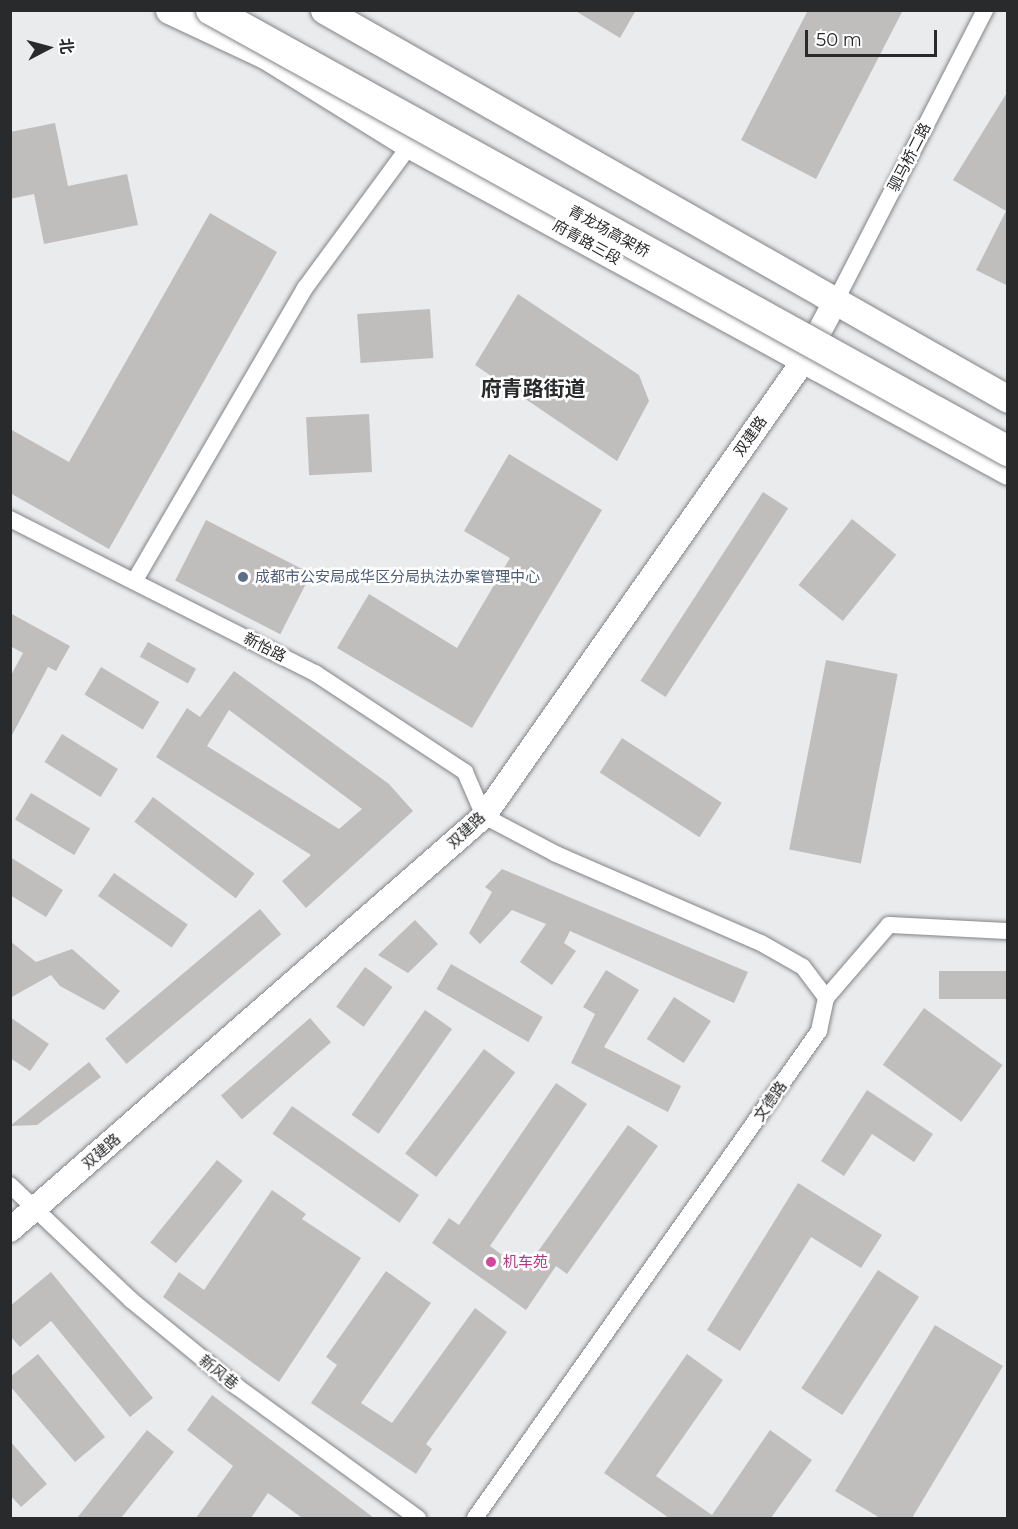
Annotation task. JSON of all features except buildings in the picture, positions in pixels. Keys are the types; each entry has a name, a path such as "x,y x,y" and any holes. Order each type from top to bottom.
{"highway":[{"name":"青龙场高架桥","path":"211,10 1008,451"},
{"name":"青龙场高架桥","path":"244,10 1008,431"}],"main road":[{"name":"府青路三段","path":"169,10 265,55 410,145 1008,471"},
{"path":"324,10 834,304 1008,399"}],"street":[{"name":"驷马桥二路","path":"834,304 985,10"},
{"path":"135,580 304,288 410,145"},
{"name":"双建路","path":"10,1230 484,816 804,360 834,304"},
{"name":"新怡路","path":"10,519 135,580 315,673 465,771 484,816"},
{"path":"484,816 556,854 761,943 803,967 826,998 889,925 1008,931"},
{"name":"文德路","path":"475,1518 819,1031 826,998"},
{"name":"新风巷","path":"10,1185 38,1206 131,1300 227,1379 418,1518"}],"place":[{"name":"成都市公安局成华区分局执法办案管理中心","path":"243,577"},
{"name":"机车苑","path":"491,1262"}],"district":[{"name":"府青路街道","path":"533,389"}]}
